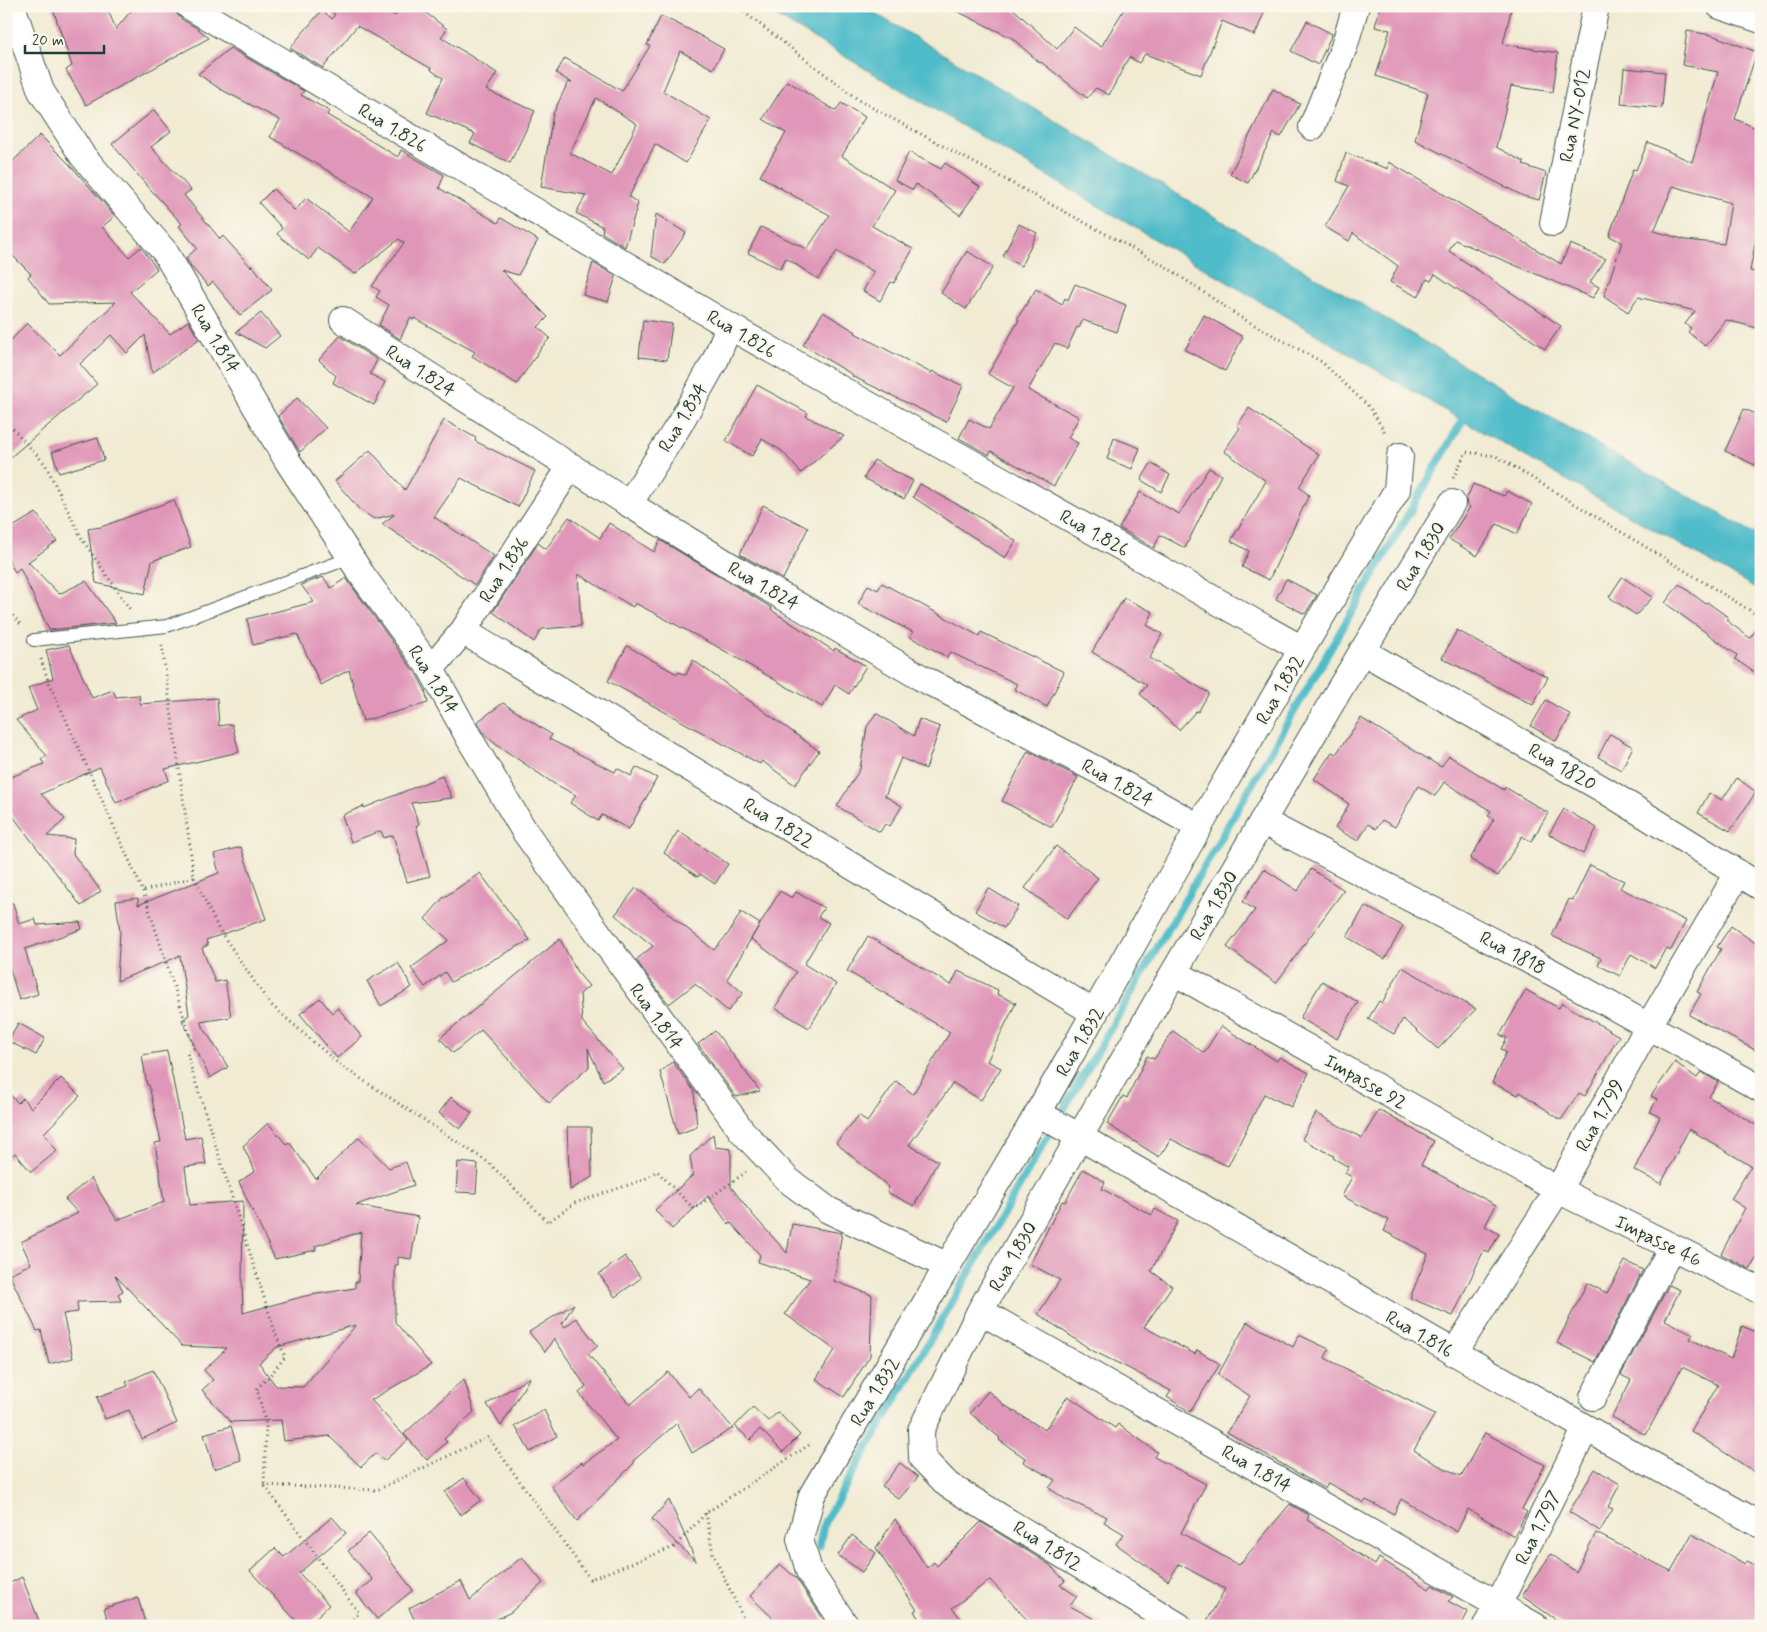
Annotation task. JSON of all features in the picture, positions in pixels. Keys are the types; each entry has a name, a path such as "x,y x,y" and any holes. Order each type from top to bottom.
{"street":[{"name":"Rua 1.814","path":"12,6 41,91 82,155 165,252 288,460 350,558 431,669 469,738 526,832 684,1053 742,1131 788,1180 828,1210 948,1266"},
{"name":"Rua 1.826","path":"189,6 729,326 1302,649"},
{"path":"1312,127 1344,47 1356,6"},
{"name":"Rua NY-012","path":"1553,223 1596,6"},
{"path":"1720,6 1761,20"},
{"name":"Rua 1.824","path":"342,320 629,504 729,565 920,677 1114,779 1199,827"},
{"name":"Rua 1.834","path":"629,504 702,385 715,361 729,326"},
{"name":"Rua 1.832","path":"846,1626 809,1571 800,1539 812,1495 1038,1113 1199,827 1397,490 1400,456"},
{"name":"Rua 1.836","path":"431,669 463,631 571,466"},
{"name":"Rua 1.830","path":"922,1458 921,1430 980,1311 1262,821 1452,502"},
{"name":"Rua 1.822","path":"463,631 1095,1013"},
{"name":"Rua 1820","path":"1362,651 1606,791 1761,887"},
{"name":"Rua 1818","path":"1262,821 1557,975 1761,1089"},
{"name":"Rua 1.799","path":"1454,1353 1558,1190 1648,1027 1738,873"},
{"name":"Impasse 92","path":"1174,972 1558,1190"},
{"name":"Rua 1.816","path":"1038,1113 1080,1139 1454,1353 1761,1525"},
{"name":"Impasse 46","path":"1558,1190 1761,1291"},
{"path":"1593,1397 1672,1247"},
{"name":"Rua 1.814","path":"980,1311 1492,1615 1535,1626"},
{"name":"Rua 1.797","path":"1492,1615 1586,1428"},
{"name":"Rua 1.812","path":"922,1458 948,1485 1179,1626"}],"lane":[{"path":"34,640 167,626 350,558"}],"path":[{"path":"736,6 860,101 1165,266 1240,317 1322,362 1370,408 1400,456"},
{"path":"6,421 45,464 82,539 131,611 160,627 194,877 218,928 270,1003 340,1065 488,1162 548,1222 575,1203 643,1180 657,1170 694,1209 766,1157"},
{"path":"1452,502 1452,481 1466,452 1496,456 1761,617"},
{"path":"34,640 48,680 143,891 194,1048 187,1052 192,1071 276,1335 285,1357 257,1390 266,1425 264,1485 359,1613 347,1626"},
{"path":"143,891 194,877"},
{"path":"264,1485 376,1490 488,1437 590,1579 674,1548 706,1513 812,1443 836,1455"},
{"path":"706,1513 713,1554 747,1626"}],"water":[{"path":"759,6 863,6 1572,430 1761,537 1761,591 1463,421"}],"building":[{"path":"52,6 106,6 116,29 135,6 171,6 181,19 197,28 209,38 86,105 66,70 72,66"},
{"path":"321,6 380,6 395,16 402,6 417,6 447,29 441,37 497,73 486,90 535,111 510,163 470,143 475,134 427,113 443,78 432,69 357,26 323,68 290,48 322,10 332,19 335,14"},
{"path":"946,6 1010,6 1057,49 1074,27 1101,47 1126,6 1267,6 1255,35 1222,21 1201,75 1145,54 1139,63 1129,57 1109,95 1096,88 1087,98 1040,63 1012,38"},
{"path":"1380,6 1512,6 1503,44 1558,53 1553,92 1511,86 1496,147 1524,162 1523,165 1546,173 1539,200 1523,196 1415,140 1428,93 1376,76 1390,30 1375,27"},
{"path":"661,16 724,49 713,69 680,51 663,91 711,120 686,163 655,144 629,197 638,203 625,247 602,233 603,227 576,213 586,195 541,187 553,114 568,82 572,83 556,73 565,58 622,91 650,46 647,45","holes":["596,98 637,124 612,175 570,153"]},
{"path":"1307,21 1332,34 1318,65 1291,51"},
{"path":"1687,31 1712,35 1757,52 1735,119 1761,130 1761,213 1750,271 1761,273 1761,329 1726,320 1705,346 1688,332 1691,328 1685,324 1695,311 1638,297 1628,312 1604,296 1622,242 1609,236 1633,169 1636,170 1648,142 1692,162 1718,72 1682,65","holes":["1673,186 1731,203 1724,244 1686,240 1654,231"]},
{"path":"230,48 304,91 301,95 329,111 327,115 398,157 401,150 444,175 439,188 498,223 501,218 538,240 518,275 501,270 548,317 538,327 550,338 517,384 472,356 475,352 414,318 413,320 410,318 400,339 379,325 389,305 376,297 380,291 372,286 404,243 399,239 355,274 318,248 309,260 277,234 282,228 259,203 273,189 295,211 306,198 349,232 373,197 270,137 280,120 220,89 198,74"},
{"path":"1624,68 1665,72 1662,108 1621,104"},
{"path":"787,81 836,111 841,103 865,117 842,156 895,190 872,226 913,249 894,283 891,282 880,301 863,291 874,272 837,251 818,279 786,258 780,269 748,253 761,227 807,249 830,215 760,176 786,133 763,119"},
{"path":"1273,89 1300,104 1281,137 1274,133 1248,183 1230,174"},
{"path":"154,110 171,131 151,147 191,190 184,195 220,239 223,236 251,267 252,265 272,290 240,315 213,282 208,286 192,268 186,258 197,248 179,226 182,224 112,144"},
{"path":"40,135 70,165 115,216 102,227 129,257 141,247 157,269 130,292 170,334 188,321 199,339 152,373 145,335 127,353 111,335 80,364 97,384 6,461 6,346 27,323 60,355 116,302 49,304 28,277 31,274 6,249 6,168"},
{"path":"909,152 941,169 945,163 980,187 960,215 916,184 913,190 895,180"},
{"path":"1346,153 1388,169 1389,162 1561,264 1570,244 1606,259 1590,282 1599,287 1593,298 1455,240 1449,251 1561,326 1545,349 1435,274 1431,281 1427,279 1418,297 1390,282 1398,266 1353,233 1349,241 1325,227 1349,186 1337,181"},
{"path":"656,214 686,233 665,264 651,256"},
{"path":"1019,224 1037,233 1021,266 1003,256"},
{"path":"967,251 993,267 966,309 941,293"},
{"path":"593,263 616,276 608,302 583,295"},
{"path":"1075,284 1126,305 1117,332 1083,320 1079,328 1077,327 1067,349 1055,343 1028,390 1079,417 1068,438 1078,443 1054,486 991,451 989,455 959,438 969,419 989,429 1013,388 988,374 1019,320 1017,319 1036,289 1062,305 1065,298 1068,300"},
{"path":"823,312 855,333 931,373 932,371 963,386 946,422 852,376 803,345"},
{"path":"261,313 280,336 265,348 236,332"},
{"path":"1204,315 1243,337 1225,371 1185,350"},
{"path":"643,320 672,324 667,360 639,357"},
{"path":"340,336 377,360 370,374 385,382 374,405 333,383 336,376 319,360"},
{"path":"757,385 808,413 806,416 844,436 801,473 782,451 762,439 752,456 726,441"},
{"path":"297,398 326,428 300,452 278,416"},
{"path":"1249,408 1319,455 1299,487 1309,495 1269,580 1242,567 1249,551 1231,541 1266,481 1224,451 1240,428 1237,426"},
{"path":"1744,409 1761,416 1761,451 1755,465 1725,451"},
{"path":"444,420 476,438 475,441 535,471 518,507 461,478 434,517 494,556 475,585 382,524 395,514 374,519 359,509 335,481 370,450 405,490"},
{"path":"98,438 104,460 59,473 52,452"},
{"path":"1114,438 1140,448 1132,469 1107,459"},
{"path":"874,460 913,481 904,499 864,478"},
{"path":"1151,463 1170,475 1161,492 1141,480"},
{"path":"1209,468 1221,475 1185,548 1160,535 1154,548 1119,528 1140,492 1179,514"},
{"path":"920,484 973,513 1016,541 1005,558 913,497"},
{"path":"1473,484 1504,496 1507,491 1532,504 1517,534 1497,524 1477,556 1449,539 1470,507 1467,505 1466,500"},
{"path":"174,500 191,547 152,561 145,594 96,583 88,529 101,527"},
{"path":"763,505 808,528 783,579 740,554"},
{"path":"36,513 57,541 28,562 59,594 86,581 116,623 49,630 20,568 15,572 6,556 6,531"},
{"path":"569,517 600,538 609,523 654,552 660,540 772,608 771,610 834,651 835,648 866,666 849,694 835,685 822,707 716,646 635,603 633,607 578,574 581,626 542,629 534,642 493,612 538,543 546,549"},
{"path":"323,577 331,588 346,578 418,677 425,690 428,703 363,721 349,670 321,685 297,634 253,645 247,619 314,602 301,585"},
{"path":"1622,577 1653,597 1636,615 1609,597"},
{"path":"1286,579 1317,595 1305,614 1276,599"},
{"path":"882,583 979,636 981,632 1064,672 1047,707 1014,689 1017,684 950,652 947,657 910,637 913,632 858,604 868,585 878,590"},
{"path":"1679,584 1706,604 1707,602 1728,617 1726,620 1750,638 1761,623 1761,677 1735,659 1737,655 1665,603"},
{"path":"1124,598 1153,612 1147,625 1162,634 1150,658 1209,693 1198,712 1196,711 1179,730 1140,694 1147,685 1092,652"},
{"path":"1457,630 1548,677 1533,705 1442,658"},
{"path":"69,645 92,698 113,690 116,697 139,695 140,704 217,698 219,726 232,724 239,752 165,769 169,780 116,803 100,767 41,794 65,819 47,836 74,839 73,854 101,891 81,906 6,807 6,779 44,764 41,759 47,756 16,720 37,710 28,688 53,678 46,650"},
{"path":"627,646 677,674 679,672 686,675 693,660 819,751 795,785 762,761 760,764 608,681"},
{"path":"1546,700 1571,715 1556,741 1531,726"},
{"path":"503,703 552,735 549,739 615,772 617,768 631,776 636,767 657,778 629,829 602,815 598,821 570,803 576,795 553,783 485,735 477,722"},
{"path":"876,713 914,736 919,719 940,727 926,769 901,758 885,796 902,806 890,826 885,824 880,832 837,806 860,769 867,727"},
{"path":"1361,718 1441,767 1449,756 1504,790 1505,787 1548,813 1531,842 1522,836 1498,876 1470,859 1494,819 1488,816 1491,811 1444,782 1435,796 1418,786 1395,827 1382,820 1376,829 1368,824 1358,841 1335,828 1349,804 1314,779 1332,752 1336,754"},
{"path":"1610,734 1633,747 1621,770 1598,757"},
{"path":"1028,751 1078,777 1052,827 1002,801"},
{"path":"442,776 452,798 411,803 419,824 416,826 430,876 407,882 393,835 384,838 381,831 351,842 342,815"},
{"path":"1737,778 1756,792 1730,831 1698,813 1709,793 1722,800"},
{"path":"1564,809 1597,828 1583,854 1549,834"},
{"path":"678,831 728,864 715,884 700,874 698,877 664,853"},
{"path":"1056,846 1098,878 1067,919 1025,888"},
{"path":"241,847 266,919 206,940 208,945 202,948 215,982 225,980 231,1017 200,1022 228,1067 210,1078 182,1020 189,1015 180,956 117,981 120,932 116,901 138,898 138,905 219,873 214,854"},
{"path":"1590,865 1624,881 1620,888 1686,921 1671,950 1666,948 1655,968 1631,954 1620,976 1598,965 1601,958 1552,936 1569,899 1573,900"},
{"path":"1264,869 1298,891 1311,869 1344,890 1276,983 1227,947 1255,910 1243,902"},
{"path":"480,873 530,940 451,982 445,972 425,987 411,968 449,940 425,919 443,898"},
{"path":"636,888 714,950 728,934 741,912 760,924 727,979 743,993 728,1011 695,984 669,1004 660,993 636,960 653,946 615,915"},
{"path":"988,888 1018,906 1004,928 975,911"},
{"path":"780,891 792,898 796,892 824,908 818,917 829,923 804,964 836,984 809,1028 775,1008 796,972 751,939"},
{"path":"6,903 13,903 19,924 35,919 37,925 80,922 82,929 25,949 38,994 19,1000 6,955"},
{"path":"1365,906 1403,926 1385,959 1347,937"},
{"path":"1731,926 1761,947 1761,1053 1689,1015 1701,994 1697,992 1721,949 1717,947"},
{"path":"868,936 951,985 958,971 998,990 997,994 1016,1003 987,1061 1001,1068 981,1100 953,1083 909,1145 938,1161 914,1206 887,1192 889,1187 836,1143 859,1115 867,1122 896,1081 913,1094 950,1032 847,971"},
{"path":"560,939 577,972 589,986 580,994 582,1021 623,1069 603,1081 588,1048 589,1067 549,1103 481,1030 453,1053 440,1038"},
{"path":"398,963 412,987 381,1006 367,981"},
{"path":"1402,967 1476,1009 1438,1049 1403,1019 1394,1034 1368,1019 1379,1001 1382,1003"},
{"path":"1322,981 1358,1002 1337,1039 1300,1018"},
{"path":"1526,990 1559,1008 1562,1003 1619,1036 1585,1096 1579,1093 1561,1120 1520,1092 1518,1095 1492,1083 1506,1052 1501,1049 1507,1038 1500,1035"},
{"path":"320,998 332,1013 338,1008 362,1037 337,1058 300,1014"},
{"path":"18,1023 45,1038 36,1055 8,1041"},
{"path":"1221,1026 1277,1061 1279,1057 1309,1073 1291,1107 1264,1094 1228,1166 1171,1139 1159,1157 1107,1124 1123,1096 1127,1098 1147,1056 1154,1059 1173,1031 1204,1053"},
{"path":"715,1031 760,1091 736,1097 698,1044"},
{"path":"167,1051 185,1139 201,1136 206,1164 185,1167 190,1205 243,1201 243,1313 305,1296 355,1288 355,1282 358,1282 361,1232 315,1246 316,1250 275,1259 239,1182 255,1171 243,1146 268,1123 286,1144 289,1142 316,1179 359,1137 389,1168 406,1162 414,1185 356,1205 418,1217 411,1259 398,1257 398,1265 395,1265 395,1322 431,1365 371,1400 408,1440 384,1461 376,1453 361,1467 329,1436 284,1441 281,1420 231,1422 202,1390 213,1380 204,1370 227,1348 182,1346 115,1275 123,1291 118,1294 121,1301 77,1302 78,1312 63,1314 73,1358 49,1364 41,1330 37,1331 9,1274 31,1264 21,1242 78,1213 65,1199 91,1178 117,1220 164,1202 155,1143 161,1142 149,1085 147,1085 142,1055","holes":["356,1325 303,1387 276,1386 259,1363 277,1347"]},
{"path":"673,1062 694,1091 697,1127 678,1134 660,1072"},
{"path":"1675,1062 1697,1078 1701,1072 1718,1082 1709,1097 1761,1128 1761,1249 1750,1269 1721,1254 1745,1208 1731,1199 1751,1166 1689,1129 1661,1184 1634,1170 1660,1117 1650,1112 1657,1099 1651,1096"},
{"path":"61,1078 80,1096 44,1133 57,1151 31,1172 15,1153 6,1161 6,1090 18,1103 23,1098 31,1108"},
{"path":"451,1097 472,1113 460,1129 439,1113"},
{"path":"1379,1110 1434,1141 1421,1165 1496,1205 1485,1226 1499,1234 1489,1253 1484,1250 1453,1316 1410,1298 1428,1254 1384,1231 1389,1220 1342,1196 1352,1177 1345,1173 1349,1167 1333,1158 1334,1156 1302,1139 1316,1113 1362,1138"},
{"path":"567,1127 591,1127 592,1177 570,1190"},
{"path":"713,1134 715,1147 731,1149 731,1187 787,1253 792,1224 842,1233 834,1281 872,1295 870,1356 844,1397 816,1379 835,1350 785,1314 810,1279 758,1262 760,1255 731,1223 729,1225 708,1196 672,1229 655,1210 693,1175 690,1156"},
{"path":"458,1162 478,1164 476,1193 456,1192"},
{"path":"1083,1169 1105,1182 1102,1189 1152,1215 1155,1209 1178,1221 1151,1271 1172,1286 1144,1327 1195,1354 1197,1350 1220,1364 1190,1412 1167,1397 1171,1391 1087,1348 1038,1314 1060,1280 1030,1264 1062,1201 1065,1202"},
{"path":"625,1256 641,1278 615,1297 599,1274"},
{"path":"1625,1261 1643,1270 1595,1362 1557,1343 1587,1283 1607,1293"},
{"path":"1669,1285 1680,1290 1665,1320 1693,1334 1690,1339 1731,1359 1742,1326 1761,1334 1761,1476 1691,1431 1718,1385 1682,1367 1646,1435 1612,1417 1631,1380 1621,1375"},
{"path":"574,1304 562,1324 565,1327 576,1318 598,1346 588,1354 630,1405 668,1372 689,1397 698,1388 733,1428 692,1453 677,1423 633,1461 634,1463 577,1521 551,1486 582,1462 583,1464 617,1440 579,1393 586,1387 554,1338 545,1352 529,1332"},
{"path":"1247,1322 1293,1347 1299,1335 1329,1349 1325,1358 1435,1414 1414,1450 1434,1463 1461,1476 1485,1433 1545,1465 1522,1509 1527,1512 1514,1536 1468,1509 1457,1532 1401,1499 1394,1514 1366,1500 1364,1503 1328,1483 1325,1489 1227,1432 1250,1396 1218,1375"},
{"path":"153,1370 177,1423 142,1439 129,1410 105,1419 97,1397 128,1386 126,1382"},
{"path":"530,1377 501,1426 487,1404"},
{"path":"464,1379 474,1412 444,1439 447,1442 427,1460 404,1434"},
{"path":"988,1391 1004,1405 1045,1430 1068,1396 1115,1428 1118,1424 1157,1452 1154,1457 1206,1484 1181,1533 1239,1565 1290,1504 1309,1515 1307,1520 1375,1565 1379,1558 1429,1589 1432,1585 1453,1597 1448,1601 1468,1612 1461,1626 1204,1626 1225,1589 1179,1564 1168,1581 1116,1544 1124,1534 1104,1522 1107,1517 1065,1499 1049,1488 1055,1480 1023,1462 1025,1458 999,1440 1000,1438 970,1413"},
{"path":"753,1407 768,1421 778,1412 800,1435 783,1452 760,1429 750,1440 735,1426"},
{"path":"544,1410 557,1436 530,1452 515,1426"},
{"path":"231,1426 241,1460 214,1469 204,1434"},
{"path":"900,1463 918,1477 899,1499 882,1486"},
{"path":"1595,1469 1620,1484 1608,1507 1613,1509 1600,1531 1569,1512"},
{"path":"464,1478 481,1500 461,1515 445,1492"},
{"path":"669,1500 696,1561 652,1519"},
{"path":"332,1517 346,1533 299,1573 329,1605 307,1626 301,1626 250,1571 275,1548 284,1557"},
{"path":"895,1519 927,1568 934,1562 937,1566 981,1522 1050,1565 1065,1581 1060,1585 1077,1596 1070,1606 1107,1626 1033,1626 990,1580 952,1608 967,1626 923,1626 914,1611 917,1610 876,1548"},
{"path":"369,1533 413,1590 377,1619 356,1593 373,1580 348,1551"},
{"path":"1596,1533 1671,1571 1692,1534 1745,1564 1747,1561 1761,1568 1761,1626 1565,1626 1522,1596 1551,1554 1576,1572"},
{"path":"852,1535 876,1553 862,1572 838,1555"},
{"path":"522,1557 543,1583 511,1612 483,1626 417,1626 409,1608 461,1581 470,1600"},
{"path":"780,1564 796,1578 828,1626 781,1626 750,1596"},
{"path":"22,1577 41,1626 10,1626 6,1615 6,1585"},
{"path":"138,1598 146,1626 109,1626 104,1608"}],"waterway":[{"path":"819,1547 824,1523 1467,413"}]}
